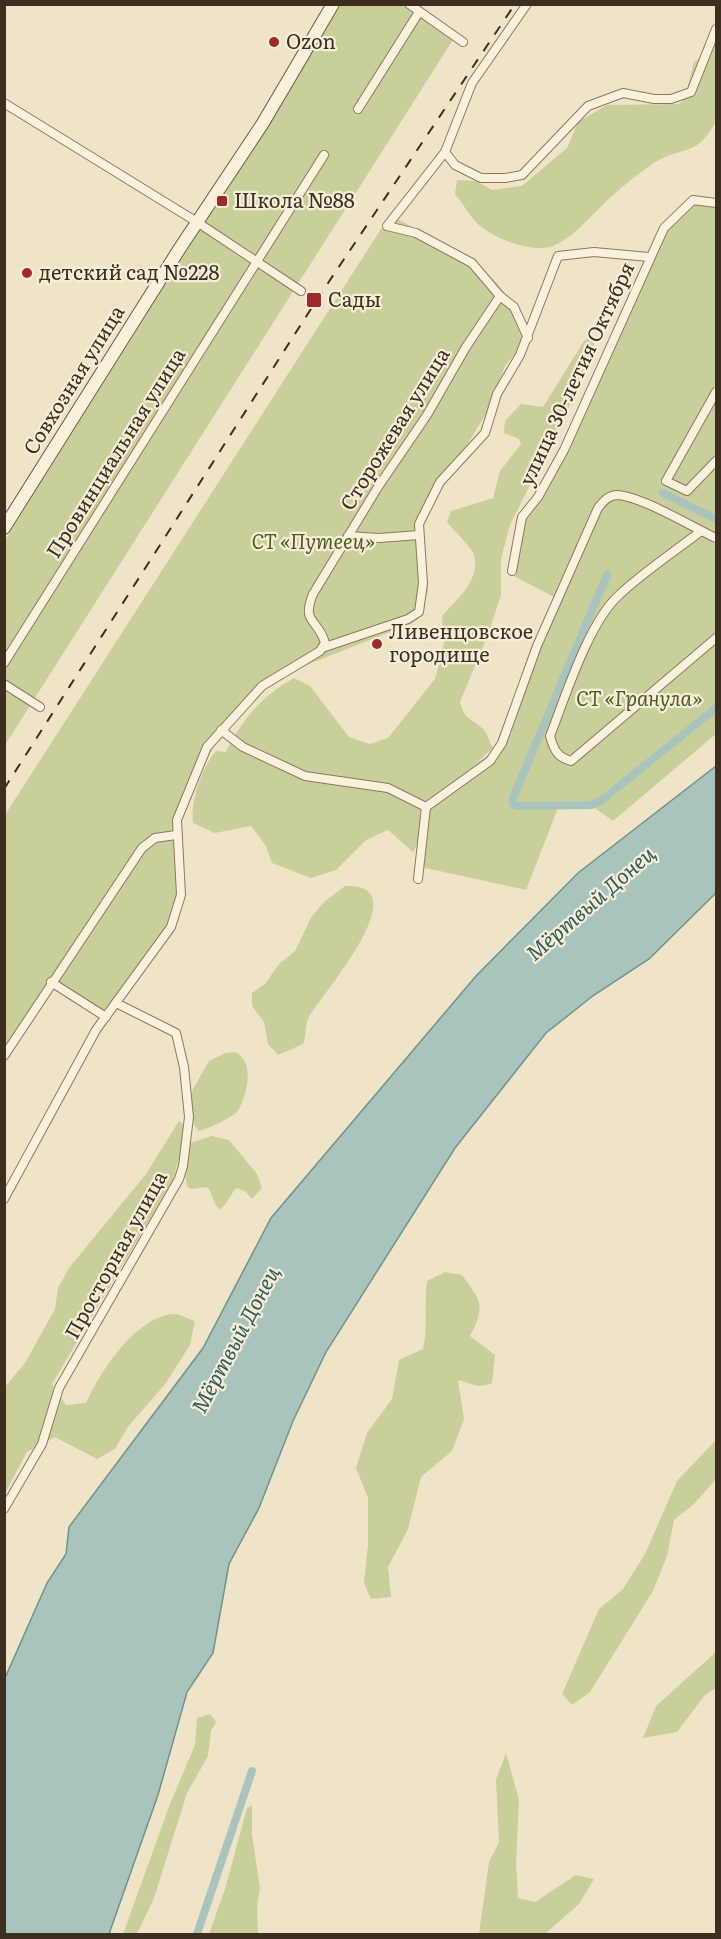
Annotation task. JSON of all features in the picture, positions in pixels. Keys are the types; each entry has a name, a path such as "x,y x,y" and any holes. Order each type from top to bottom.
{"street":[{"name":"Совхозная улица","path":"4,528 197,222 263,123 333,4"},
{"path":"409,4 463,42"},
{"path":"527,4 472,83 445,152 387,226 416,233 472,263 500,296 514,307 528,338"},
{"path":"358,109 419,12"},
{"path":"445,152 455,165 481,178 522,175 588,106 623,93 654,99 671,99 691,92 717,29"},
{"path":"4,103 197,222 301,291"},
{"name":"Провинциальная улица","path":"4,663 324,155"},
{"name":"улица 30-летия Октября","path":"512,571 522,517 538,497 564,450 605,363 649,257 667,223 693,200 717,202"},
{"path":"4,1198 106,1017 171,927 181,896 182,869 176,835 177,820 199,763 221,730 262,686 279,674 315,656 321,648 408,619 419,612 423,583 420,524 440,482 485,433 496,394 528,338 558,256 594,252 649,257"},
{"name":"Сторожевая улица","path":"321,648 325,643 323,637 310,620 307,611 313,594 500,296"},
{"path":"717,392 666,481 687,491 717,461"},
{"path":"418,879 426,807 490,761 502,743 537,646 598,508 605,499 615,495 632,499 717,538"},
{"path":"701,531 616,597 584,650 550,736 561,758 571,761 717,638"},
{"path":"348,536 379,538 419,535"},
{"path":"4,684 40,707"},
{"path":"221,730 243,747 305,776 388,788 426,807"},
{"path":"4,1056 142,848 155,838 176,835"},
{"path":"51,982 106,1017"},
{"name":"Просторная улица","path":"4,1509 42,1444 59,1388 166,1205 183,1166 189,1117 184,1066 176,1033 116,1003"}],"green space":[{"path":"341,5 411,5 456,35 5,745 5,540"},
{"path":"716,42 716,121 709,133 695,147 662,159 641,172 561,242 544,248 533,248 499,238 474,220 455,194 457,180 476,181 492,190 522,186 567,148 578,122 607,105 679,104 685,98 694,62 711,50"},
{"name":"СТ «Гранула»","path":"696,200 716,203 716,734 613,821 588,803 560,803 526,890 421,867 430,799 420,810 420,838 413,852 388,830 366,840 336,870 311,878 272,863 266,846 251,826 215,833 193,823 195,795 211,758 216,751 226,752 254,709 283,684 294,678 310,686 349,737 370,744 388,738 435,679 444,644 442,616 466,589 474,573 475,564 472,551 447,522 451,511 493,498 500,471 521,444 519,439 504,433 505,421 521,404 543,407 584,341 593,336 595,355 510,525 501,559 501,595 489,632 460,702 464,713 487,734 493,748 474,765 494,751 556,598 510,574 522,520 585,400 651,250 680,210"},
{"name":"СТ «Путеец»","path":"390,215 463,255 489,275 508,299 524,343 505,366 489,409 422,518 428,590 422,613 411,624 291,671 269,686 220,738 189,784 177,822 180,911 108,1017 49,983 5,1054 5,815"},
{"path":"345,886 366,890 373,902 370,920 346,964 309,1017 303,1044 278,1055 268,1044 264,1022 252,1006 252,993 265,984 279,964 295,951 312,916 325,901"},
{"path":"235,1052 246,1063 248,1080 241,1106 230,1117 199,1131 194,1125 190,1101 193,1089 209,1061 225,1053"},
{"path":"179,1121 187,1129 173,1180 52,1384 66,1405 86,1403 100,1376 120,1348 145,1326 158,1318 172,1314 195,1321 190,1345 166,1383 127,1428 115,1449 97,1459 55,1437 27,1452 5,1493 5,1387 25,1363 55,1309 58,1288 69,1268 146,1174"},
{"path":"212,1136 229,1140 257,1174 262,1188 252,1199 245,1191 236,1188 221,1210 207,1187 191,1189 187,1186 185,1172 190,1143"},
{"path":"445,1272 462,1275 477,1298 480,1310 470,1336 495,1355 492,1384 478,1386 458,1380 464,1419 452,1451 421,1477 408,1529 388,1567 391,1597 371,1599 364,1583 368,1544 368,1498 356,1468 367,1433 392,1399 399,1360 423,1349 427,1281"},
{"path":"715,1441 716,1479 695,1503 674,1520 667,1556 653,1591 590,1692 572,1705 562,1694 599,1609 623,1589 645,1554 677,1481"},
{"path":"716,1652 716,1688 705,1695 677,1732 643,1738 656,1706"},
{"path":"210,1714 216,1722 211,1731 208,1756 187,1793 154,1898 137,1934 123,1934 170,1804 195,1745 197,1718"},
{"path":"506,1753 519,1800 516,1863 518,1898 535,1902 576,1875 594,1879 579,1904 545,1934 479,1934 489,1862 499,1842 496,1780"},
{"path":"252,1805 252,1834 260,1889 257,1905 258,1934 209,1934 225,1889 247,1808"}],"water":[{"name":"Мёртвый Донец","path":"716,766 716,893 649,959 594,995 546,1033 455,1148 326,1352 293,1421 259,1508 229,1564 213,1653 187,1692 158,1795 109,1934 5,1934 5,1678 47,1583 66,1554 69,1527 203,1348 271,1218 476,976 578,873"}],"waterway":[{"path":"663,493 716,519"},
{"path":"607,575 513,798 513,804 516,806 591,805 602,800 716,708"},
{"path":"197,1934 252,1771"}],"railway":[{"path":"4,789 316,301 515,4"}],"place":[{"name":"Ozon","path":"274,42"},
{"name":"Школа №88","path":"222,201"},
{"name":"детский сад №228","path":"27,273"},
{"name":"Сады","path":"314,300"},
{"name":"Ливенцовское городище","path":"377,644"}]}
